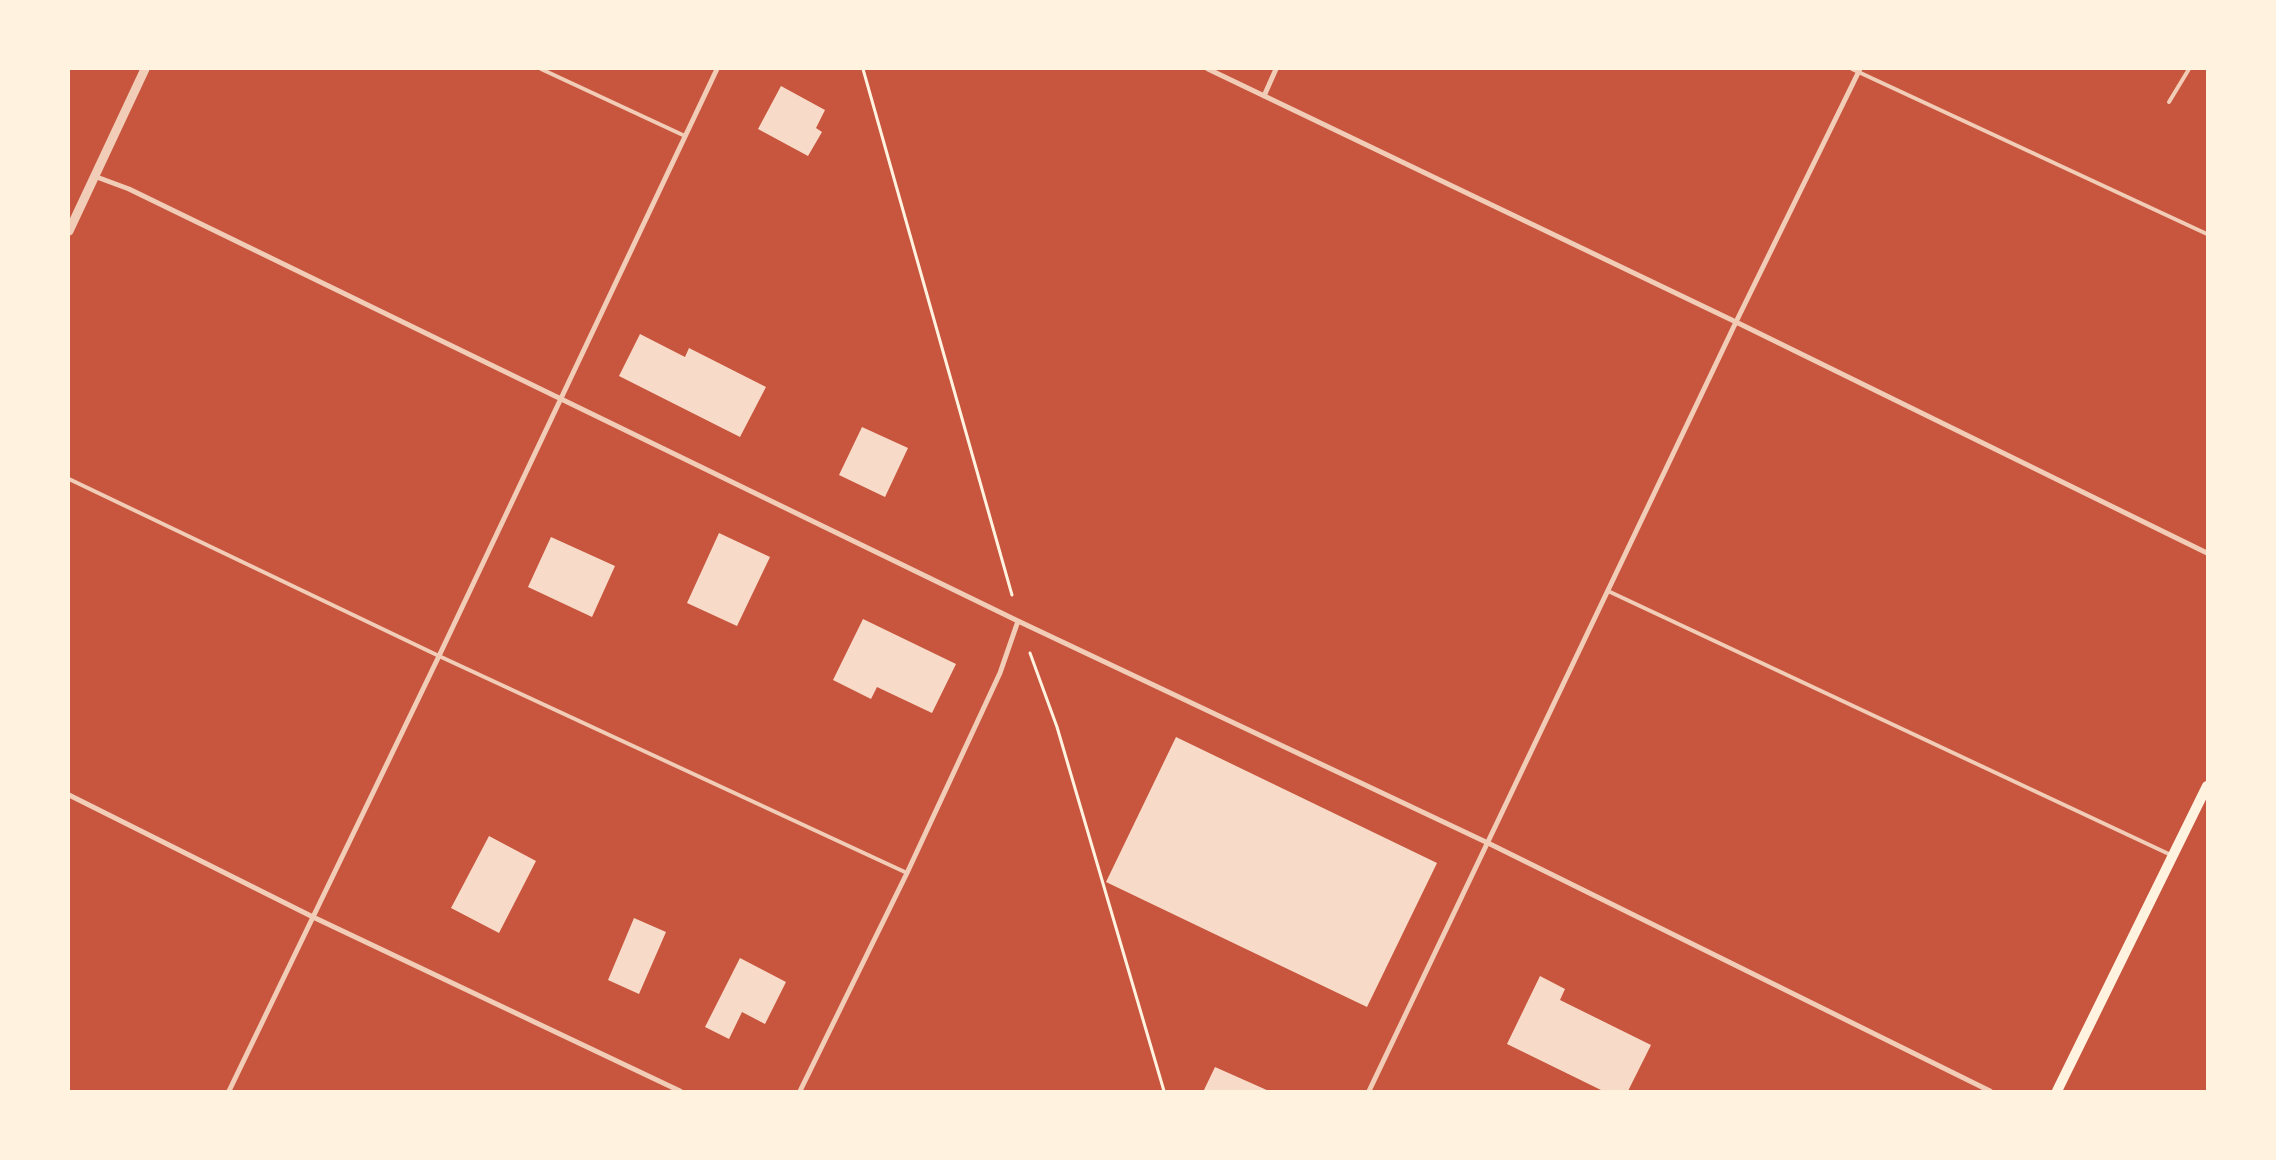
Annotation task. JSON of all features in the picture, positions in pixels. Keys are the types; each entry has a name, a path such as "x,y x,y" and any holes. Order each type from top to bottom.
{"main road":[{"path":"2057,1091 2207,786"}],"street":[{"path":"69,231 145,69"},
{"path":"229,1091 439,656 717,69"},
{"path":"1208,69 1736,322 2207,553"},
{"path":"1264,96 1276,69"},
{"path":"1369,1091 1736,322 1859,70"},
{"path":"94,176 129,189 1018,621 1488,843 1990,1091"},
{"path":"800,1091 907,873 1000,673 1018,621"},
{"path":"69,795 313,917 680,1091"}],"lane":[{"path":"541,69 685,136"},
{"path":"1852,69 1859,70 2207,234"},
{"path":"2169,102 2189,69"},
{"path":"69,479 439,656 907,873"},
{"path":"1608,591 2173,856"}],"path":[{"path":"863,69 1007,573 1018,621 1056,727 1164,1091"}],"building":[{"path":"781,86 825,110 816,128 822,132 808,156 758,129"},
{"path":"640,334 685,357 689,348 766,387 740,437 619,376"},
{"path":"862,427 908,448 885,497 839,475"},
{"path":"719,533 770,557 737,626 687,603"},
{"path":"551,537 615,566 592,617 528,587"},
{"path":"863,619 956,664 932,713 877,687 871,699 833,680"},
{"path":"1176,737 1437,863 1367,1007 1106,882"},
{"path":"489,836 536,861 499,933 451,908"},
{"path":"634,918 666,932 639,994 608,980"},
{"path":"740,958 786,982 765,1024 742,1012 729,1039 705,1027"},
{"path":"1540,976 1565,989 1560,1000 1651,1045 1628,1091 1603,1091 1507,1044"},
{"path":"1215,1067 1269,1091 1204,1090"}]}
